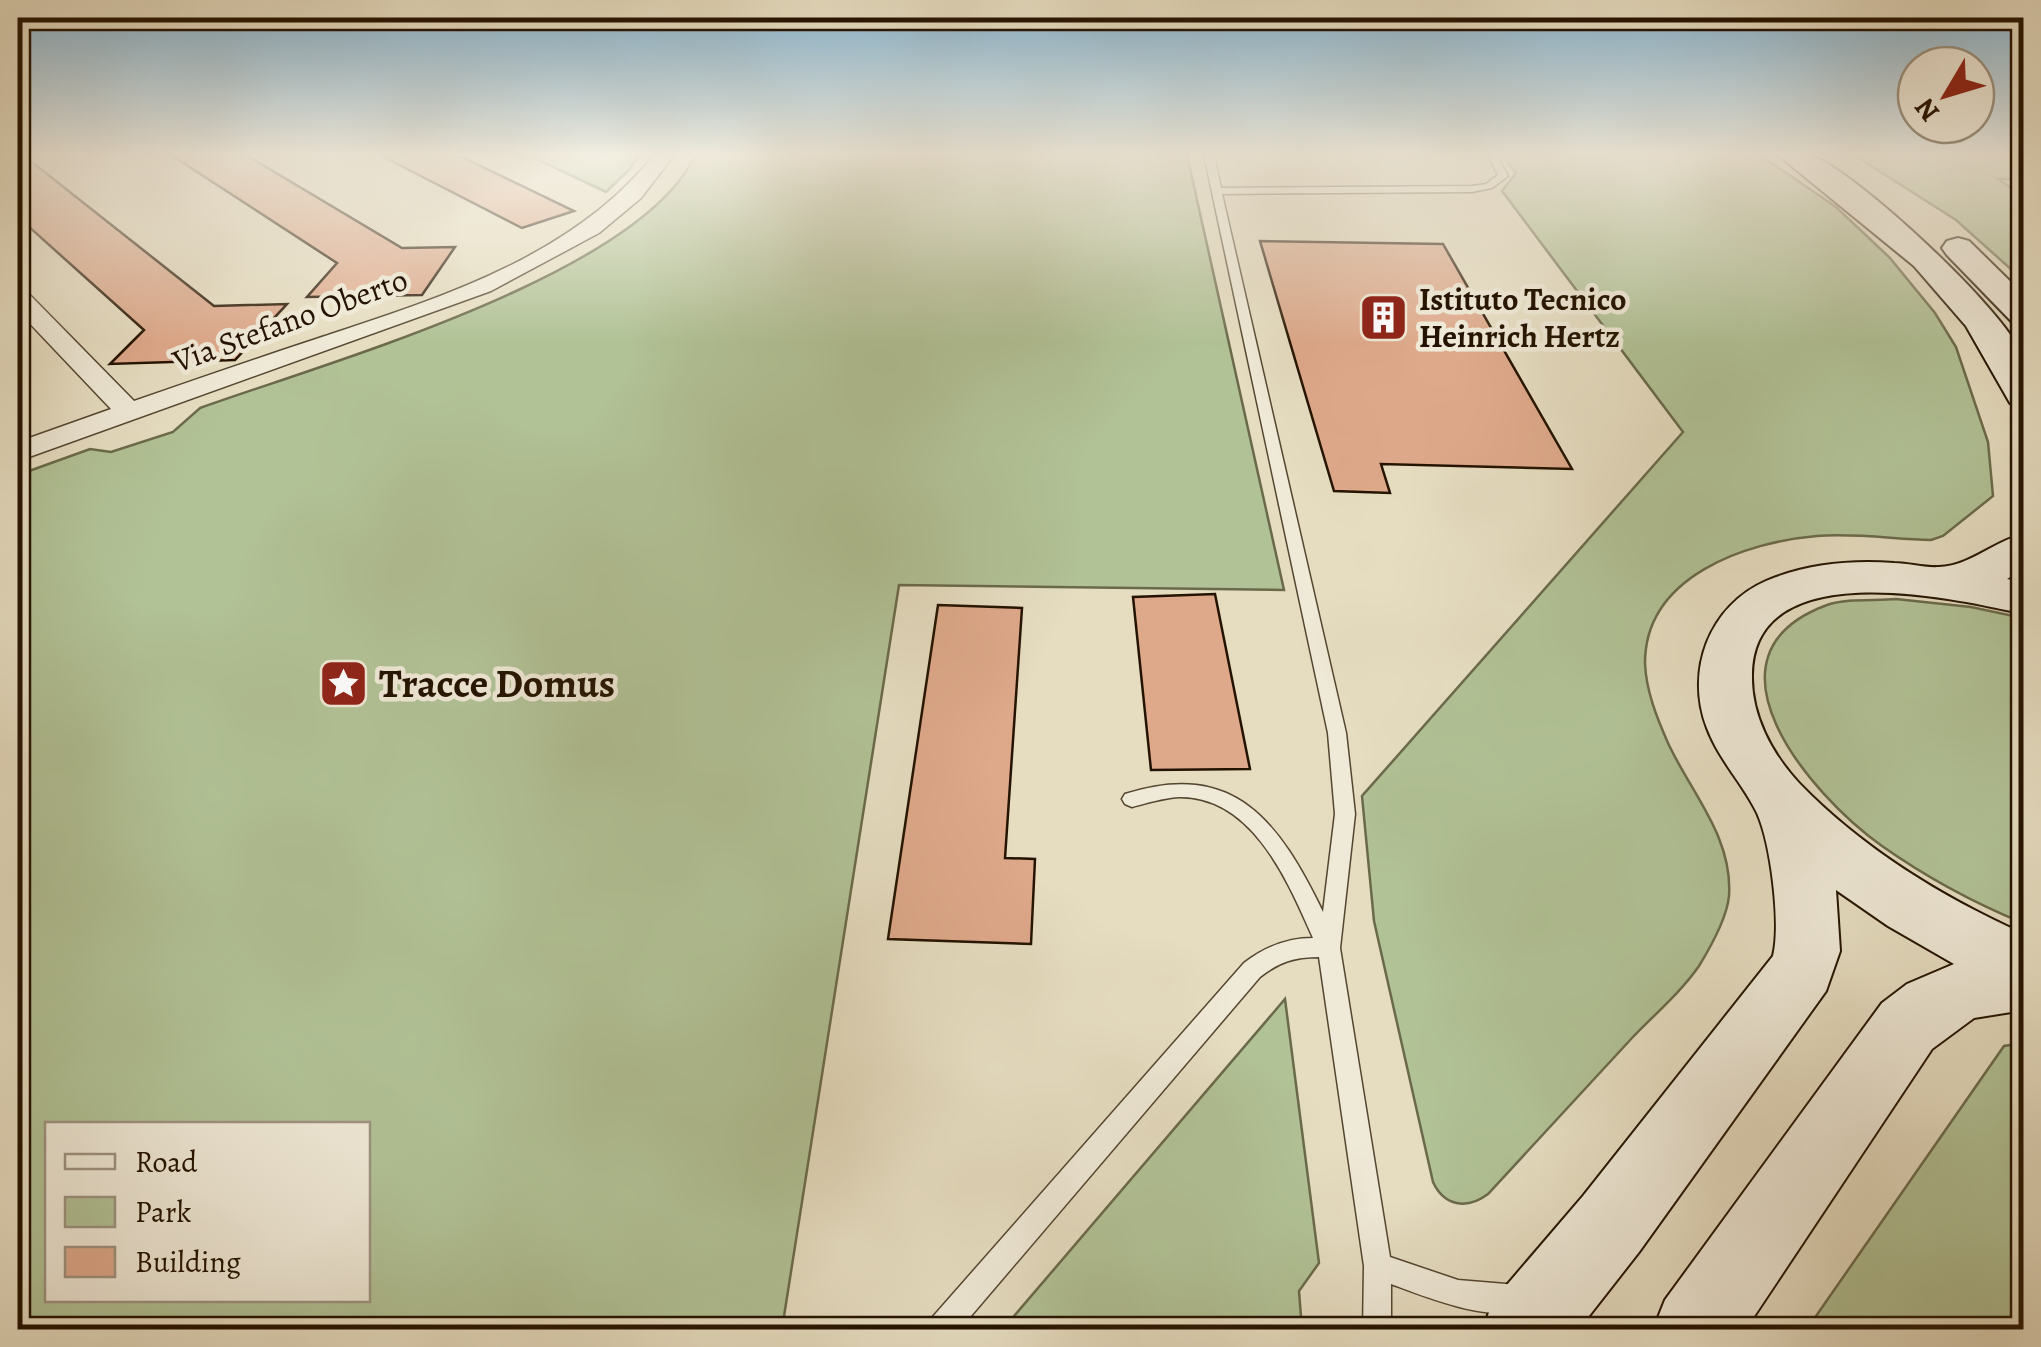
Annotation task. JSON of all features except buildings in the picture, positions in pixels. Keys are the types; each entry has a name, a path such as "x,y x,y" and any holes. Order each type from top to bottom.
{"street":[{"name":"Via Stefano Oberto","path":"18,452 399,317 526,264 605,218"},
{"path":"1882,218 1938,269 1987,330 2024,395"},
{"path":"1922,218 2024,315"},
{"path":"18,297 129,412"},
{"path":"1942,582 1989,569 2024,548"},
{"path":"2024,598 1942,582 1854,577 1822,583 1790,591 1742,621 1728,644 1722,670 1725,702 1746,752 1785,804 1824,843 1873,880 1980,946 2024,966"},
{"path":"1536,1315 1802,970 1808,943 1806,908 1785,804"},
{"path":"1695,1330 1919,1013 1942,998 1992,983 2024,980"}],"lane":[{"path":"1224,218 1337,733 1344,814 1330,948 1378,1266 1377,1330"},
{"path":"1132,800 1190,790 1208,794 1240,811 1272,842 1292,870 1330,948"},
{"path":"940,1330 1252,970 1283,950 1302,946 1330,948"},
{"path":"1378,1266 1458,1294 1536,1315"}],"green space":[{"path":"639,218 1201,218 1284,590 899,585 782,1329 18,1329 18,475 90,449 111,452 173,432 200,408 473,310 547,276 612,239"},
{"path":"1522,218 1847,218 1890,258 1935,313 1956,347 1988,442 1993,496 1943,536 1931,540 1831,535 1760,546 1704,569 1662,607 1649,633 1647,684 1668,743 1718,835 1728,875 1725,914 1699,966 1684,985 1488,1194 1464,1204 1450,1201 1433,1182 1374,921 1362,796 1683,432"},
{"path":"1953,218 2023,218 2023,280"},
{"path":"1896,599 1971,607 2023,618 2023,923 1933,879 1853,823 1797,761 1776,725 1766,690 1768,657 1787,628 1827,605"},
{"path":"1285,999 1319,1263 1299,1291 1302,1329 1003,1329"},
{"path":"2023,1043 2023,1329 1807,1329 2004,1046"}],"place":[{"name":"Istituto Tecnico Heinrich Hertz","path":"1384,317"},
{"name":"Tracce Domus","path":"344,683"}]}
